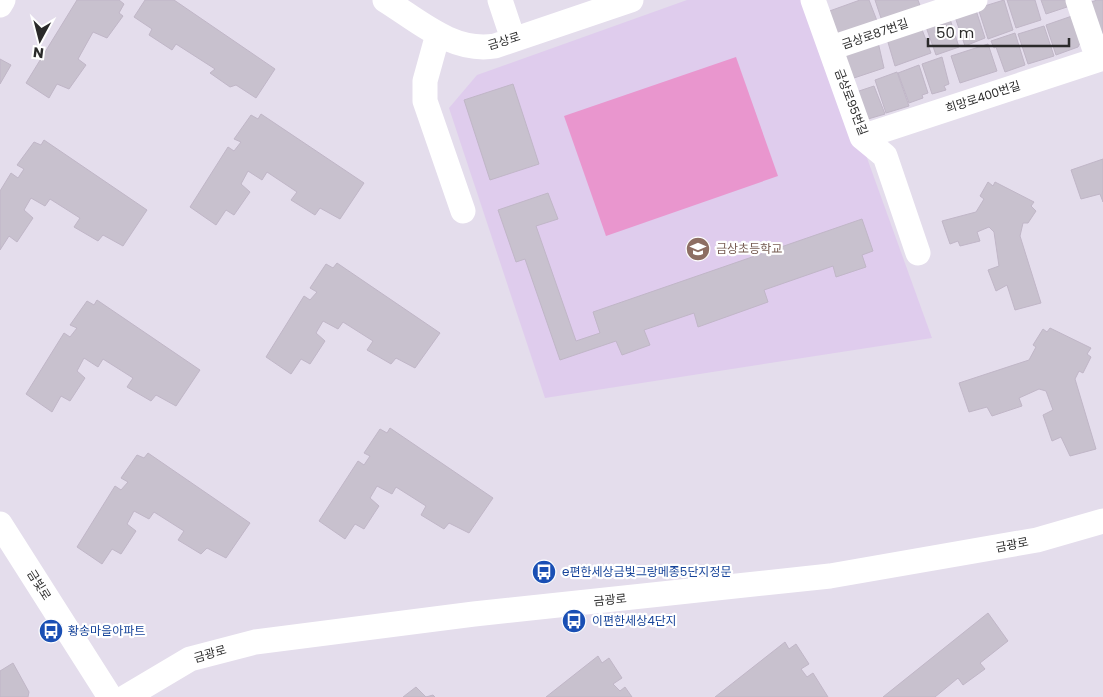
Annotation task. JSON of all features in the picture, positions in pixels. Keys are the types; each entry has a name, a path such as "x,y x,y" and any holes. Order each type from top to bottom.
{"street":[{"path":"0,5 3,0"},
{"name":"금상로","path":"385,0 423,18 458,44 479,48 495,46 580,8 631,0"},
{"path":"500,0 512,39"},
{"name":"금상로95번길","path":"812,0 862,137 885,156 918,253"},
{"name":"금상로87번길","path":"831,48 975,0"},
{"path":"1078,0 1100,58"},
{"path":"423,18 425,101 463,211"},
{"name":"희망로400번길","path":"862,137 1100,58"},
{"name":"금광로","path":"126,697 190,659 255,642 465,616 830,576 1037,540 1103,521"},
{"name":"금빛로","path":"0,524 110,697"}],"shaded area":[{"name":"금상초등학교","path":"687,0 810,0 932,338 545,398 449,108 477,75"},
{"path":"736,57 778,176 606,236 564,116"}],"building":[{"path":"77,0 119,0 124,4 119,13 123,16 107,38 93,32 78,59 86,65 69,89 57,84 49,98 26,83"},
{"path":"145,0 174,0 275,69 256,98 236,85 230,87 210,73 215,69 176,44 172,50 149,35 152,29 134,17"},
{"path":"860,0 869,0 879,26 838,40 824,13"},
{"path":"875,0 918,0 922,11 883,24"},
{"path":"1004,0 1013,30 988,39 978,8"},
{"path":"1007,0 1035,0 1041,20 1016,28"},
{"path":"1041,0 1068,0 1070,6 1046,14"},
{"path":"1103,0 1103,33 1099,35 1083,5"},
{"path":"975,7 985,38 965,46 954,14"},
{"path":"949,16 959,47 936,55 925,24"},
{"path":"1072,16 1081,41 1078,47 1056,55 1046,25"},
{"path":"1044,26 1054,56 1028,64 1018,34"},
{"path":"921,27 931,53 895,66 887,39"},
{"path":"1015,33 1025,65 1005,72 996,47 994,48 991,41"},
{"path":"878,42 884,68 848,80 843,53"},
{"path":"988,44 997,71 960,83 951,56"},
{"path":"942,57 949,84 944,86 946,90 932,94 922,64"},
{"path":"0,59 11,65 0,84"},
{"path":"919,65 928,93 922,95 923,98 909,103 898,73"},
{"path":"897,72 909,106 886,113 875,80"},
{"path":"513,84 539,164 490,180 464,100"},
{"path":"874,86 885,114 868,119 850,94"},
{"path":"261,114 364,183 340,219 320,208 315,215 291,200 297,192 267,172 262,180 248,171 241,184 250,192 234,215 226,210 216,225 190,207 228,147 234,151 241,142 234,139 251,115 258,119"},
{"path":"44,140 147,210 123,246 103,235 98,241 74,227 80,218 50,199 45,206 31,198 24,210 33,218 17,242 9,236 0,250 0,191 11,173 18,178 24,169 17,165 34,142 41,145"},
{"path":"1103,159 1103,202 1100,194 1081,199 1071,170"},
{"path":"988,182 993,186 995,182 1034,202 1031,206 1036,211 1028,223 1023,223 1020,236 1041,303 1015,310 1007,285 996,291 988,270 999,266 994,232 989,227 977,232 980,241 960,246 958,241 950,244 942,221 976,212 984,199 980,196"},
{"path":"548,193 558,219 536,226 576,341 600,333 593,312 862,219 873,251 862,255 866,267 836,277 833,266 764,290 768,302 698,327 694,313 644,330 650,345 622,355 616,341 560,360 525,259 516,262 498,210"},
{"path":"337,263 440,333 415,368 396,358 391,364 367,350 373,341 343,322 338,329 323,321 316,333 325,341 310,364 301,359 291,374 266,357 304,296 310,300 317,292 310,288 326,264 333,268"},
{"path":"97,300 200,370 176,406 156,395 151,401 127,387 133,378 103,359 98,367 84,358 77,371 85,378 70,401 61,396 52,412 26,394 64,333 70,337 77,328 70,325 87,301 94,305"},
{"path":"1050,328 1091,348 1087,354 1091,357 1083,373 1079,371 1075,379 1096,449 1070,456 1061,437 1052,441 1043,415 1053,410 1046,391 1039,389 1019,398 1022,406 992,416 987,407 969,412 959,383 1029,360 1036,347 1033,345 1043,329 1047,332"},
{"path":"390,428 493,498 469,533 449,523 444,529 421,515 426,506 396,487 392,494 377,486 370,498 379,506 364,529 355,524 345,539 319,521 358,461 364,465 370,456 364,453 380,429 387,433"},
{"path":"148,453 250,523 226,558 207,548 201,554 178,540 184,531 154,512 149,519 134,511 127,524 136,531 121,554 112,549 102,564 77,547 115,486 121,490 128,482 121,478 137,455 144,458"},
{"path":"988,613 1008,641 980,663 985,669 963,685 958,678 935,697 883,697"},
{"path":"785,642 789,649 796,644 809,664 801,669 807,677 813,673 828,697 715,697"},
{"path":"598,656 602,663 609,658 622,678 613,684 620,691 625,687 632,697 546,697"},
{"path":"13,663 29,692 28,697 0,697 0,671"},
{"path":"416,687 426,697 403,697"}],"place":[{"name":"금상초등학교","path":"698,249"},
{"name":"e편한세상금빛그랑메종5단지정문","path":"544,572"},
{"name":"이편한세상4단지","path":"574,621"},
{"name":"황송마을아파트","path":"51,631"}]}
